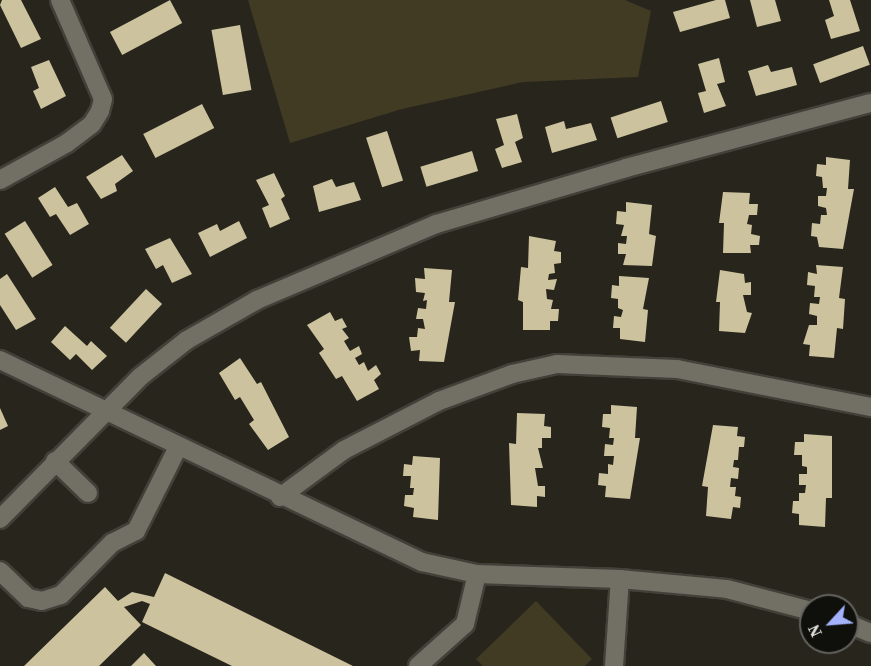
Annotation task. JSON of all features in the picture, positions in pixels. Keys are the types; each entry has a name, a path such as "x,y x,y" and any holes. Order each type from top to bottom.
{"street":[{"path":"0,180 67,143 92,124 100,111 103,99 60,0"},
{"path":"0,519 104,410 187,340 257,300 436,224 615,171 871,103"},
{"path":"0,360 280,497 422,562 477,574 620,579 727,589 799,608"},
{"path":"280,497 344,450 439,401 512,374 556,364 677,369 871,406"},
{"path":"0,571 28,598 42,601 61,595 112,543 136,531 178,447"},
{"path":"55,461 88,493"},
{"path":"418,666 465,624 477,574"},
{"path":"614,666 620,579"}],"shaded area":[{"path":"248,0 625,0 651,11 638,77 523,82 402,109 290,143"},
{"path":"536,601 592,659 585,666 483,666 476,659"}],"building":[{"path":"2,0 21,0 41,39 21,48 0,5"},
{"path":"170,0 182,23 122,55 110,32"},
{"path":"716,0 725,0 730,18 680,32 673,12"},
{"path":"750,0 775,0 781,21 757,27"},
{"path":"829,0 850,0 860,31 831,39 825,20 834,16"},
{"path":"240,25 251,90 223,95 211,30"},
{"path":"863,46 870,65 820,83 813,64"},
{"path":"719,58 725,82 717,84 726,106 704,113 698,93 706,91 698,64"},
{"path":"49,60 66,96 41,109 33,91 39,88 31,67"},
{"path":"768,65 771,72 792,67 797,85 756,96 748,71"},
{"path":"661,101 668,122 617,138 611,117"},
{"path":"202,104 214,128 155,158 143,134"},
{"path":"517,114 523,138 515,142 522,162 502,168 495,149 504,145 496,119"},
{"path":"564,121 566,129 591,123 597,140 552,153 545,127"},
{"path":"387,131 403,180 382,187 366,138"},
{"path":"472,151 478,171 426,187 420,167"},
{"path":"122,155 133,171 115,184 117,191 101,199 86,177"},
{"path":"826,157 850,160 848,189 854,189 843,249 819,247 817,237 811,236 812,223 820,224 821,215 827,215 826,208 818,206 818,196 826,196 827,188 823,188 822,177 816,176 817,164 826,165"},
{"path":"274,173 285,196 281,199 290,219 270,228 262,208 269,205 256,180"},
{"path":"332,179 336,187 354,182 361,200 319,212 313,186"},
{"path":"55,187 68,207 77,203 89,224 70,235 56,214 50,217 38,198"},
{"path":"723,192 750,193 749,204 758,204 757,215 749,215 747,224 752,225 751,234 760,236 759,245 750,245 751,253 723,253 724,223 719,223"},
{"path":"626,202 652,205 649,234 656,236 652,266 623,265 626,254 618,254 618,243 626,244 627,236 621,236 624,225 616,224 617,211 626,212"},
{"path":"25,221 53,265 32,278 5,234"},
{"path":"239,221 247,238 210,257 198,233 217,224 220,231"},
{"path":"529,236 556,241 554,251 561,252 561,263 554,264 555,273 549,274 548,280 557,279 554,290 546,289 547,299 553,300 551,309 559,309 558,321 550,321 550,330 523,330 523,302 518,300 521,267 528,268"},
{"path":"170,238 192,274 172,283 163,265 156,269 145,249"},
{"path":"816,265 843,267 839,298 845,299 843,329 837,328 834,358 809,356 810,345 803,344 809,325 817,325 817,316 809,314 810,303 819,304 820,297 814,297 815,286 807,285 808,272 817,274"},
{"path":"424,268 452,270 449,302 455,302 444,362 419,361 420,350 411,351 409,337 417,337 418,328 425,329 423,319 416,319 418,308 426,309 427,300 423,301 425,293 416,292 415,278 425,279"},
{"path":"720,270 744,274 745,283 751,282 751,295 743,295 747,312 752,313 745,333 719,331 720,302 716,302"},
{"path":"7,274 36,319 16,330 0,305 0,279"},
{"path":"619,276 649,278 643,309 648,310 645,342 620,339 620,328 613,328 614,316 621,317 623,310 618,308 618,299 611,298 612,285 619,286"},
{"path":"146,289 162,304 126,343 110,328"},
{"path":"330,312 335,321 342,318 347,327 342,329 349,338 344,341 350,351 359,346 362,354 355,358 359,365 364,362 368,371 376,365 381,374 374,380 379,389 357,401 342,376 336,379 319,353 324,349 307,325"},
{"path":"65,326 87,346 91,341 107,356 92,370 76,354 70,360 51,342"},
{"path":"240,358 257,384 261,382 289,437 268,450 249,424 254,420 240,397 235,400 219,373"},
{"path":"611,405 637,407 635,438 640,438 630,499 605,497 606,486 598,485 599,473 608,474 608,464 613,465 614,456 604,456 605,444 613,445 614,438 609,438 610,428 602,427 603,414 611,414"},
{"path":"0,408 8,426 0,430"},
{"path":"517,413 545,414 544,426 551,427 551,438 542,438 542,448 538,448 543,468 535,468 538,486 545,486 545,497 537,496 537,507 511,505 509,443 516,444"},
{"path":"713,425 738,427 737,436 745,437 744,447 739,447 738,460 734,460 733,467 739,468 738,479 731,478 730,487 736,487 735,496 741,497 740,508 733,507 731,519 706,516 708,487 702,486"},
{"path":"804,434 832,436 832,498 826,498 825,527 799,525 799,514 792,513 793,501 799,501 799,493 805,493 806,485 799,485 799,474 807,474 807,467 802,466 802,455 794,455 795,442 804,442"},
{"path":"413,456 440,458 438,520 413,517 414,508 404,506 405,495 413,495 414,488 410,488 411,476 403,476 404,464 412,465"},
{"path":"165,573 353,666 232,666 142,622 150,604 142,601 124,607 141,625 99,666 24,666 105,587 118,601 132,592 154,597"},
{"path":"144,653 156,666 131,666"}]}
